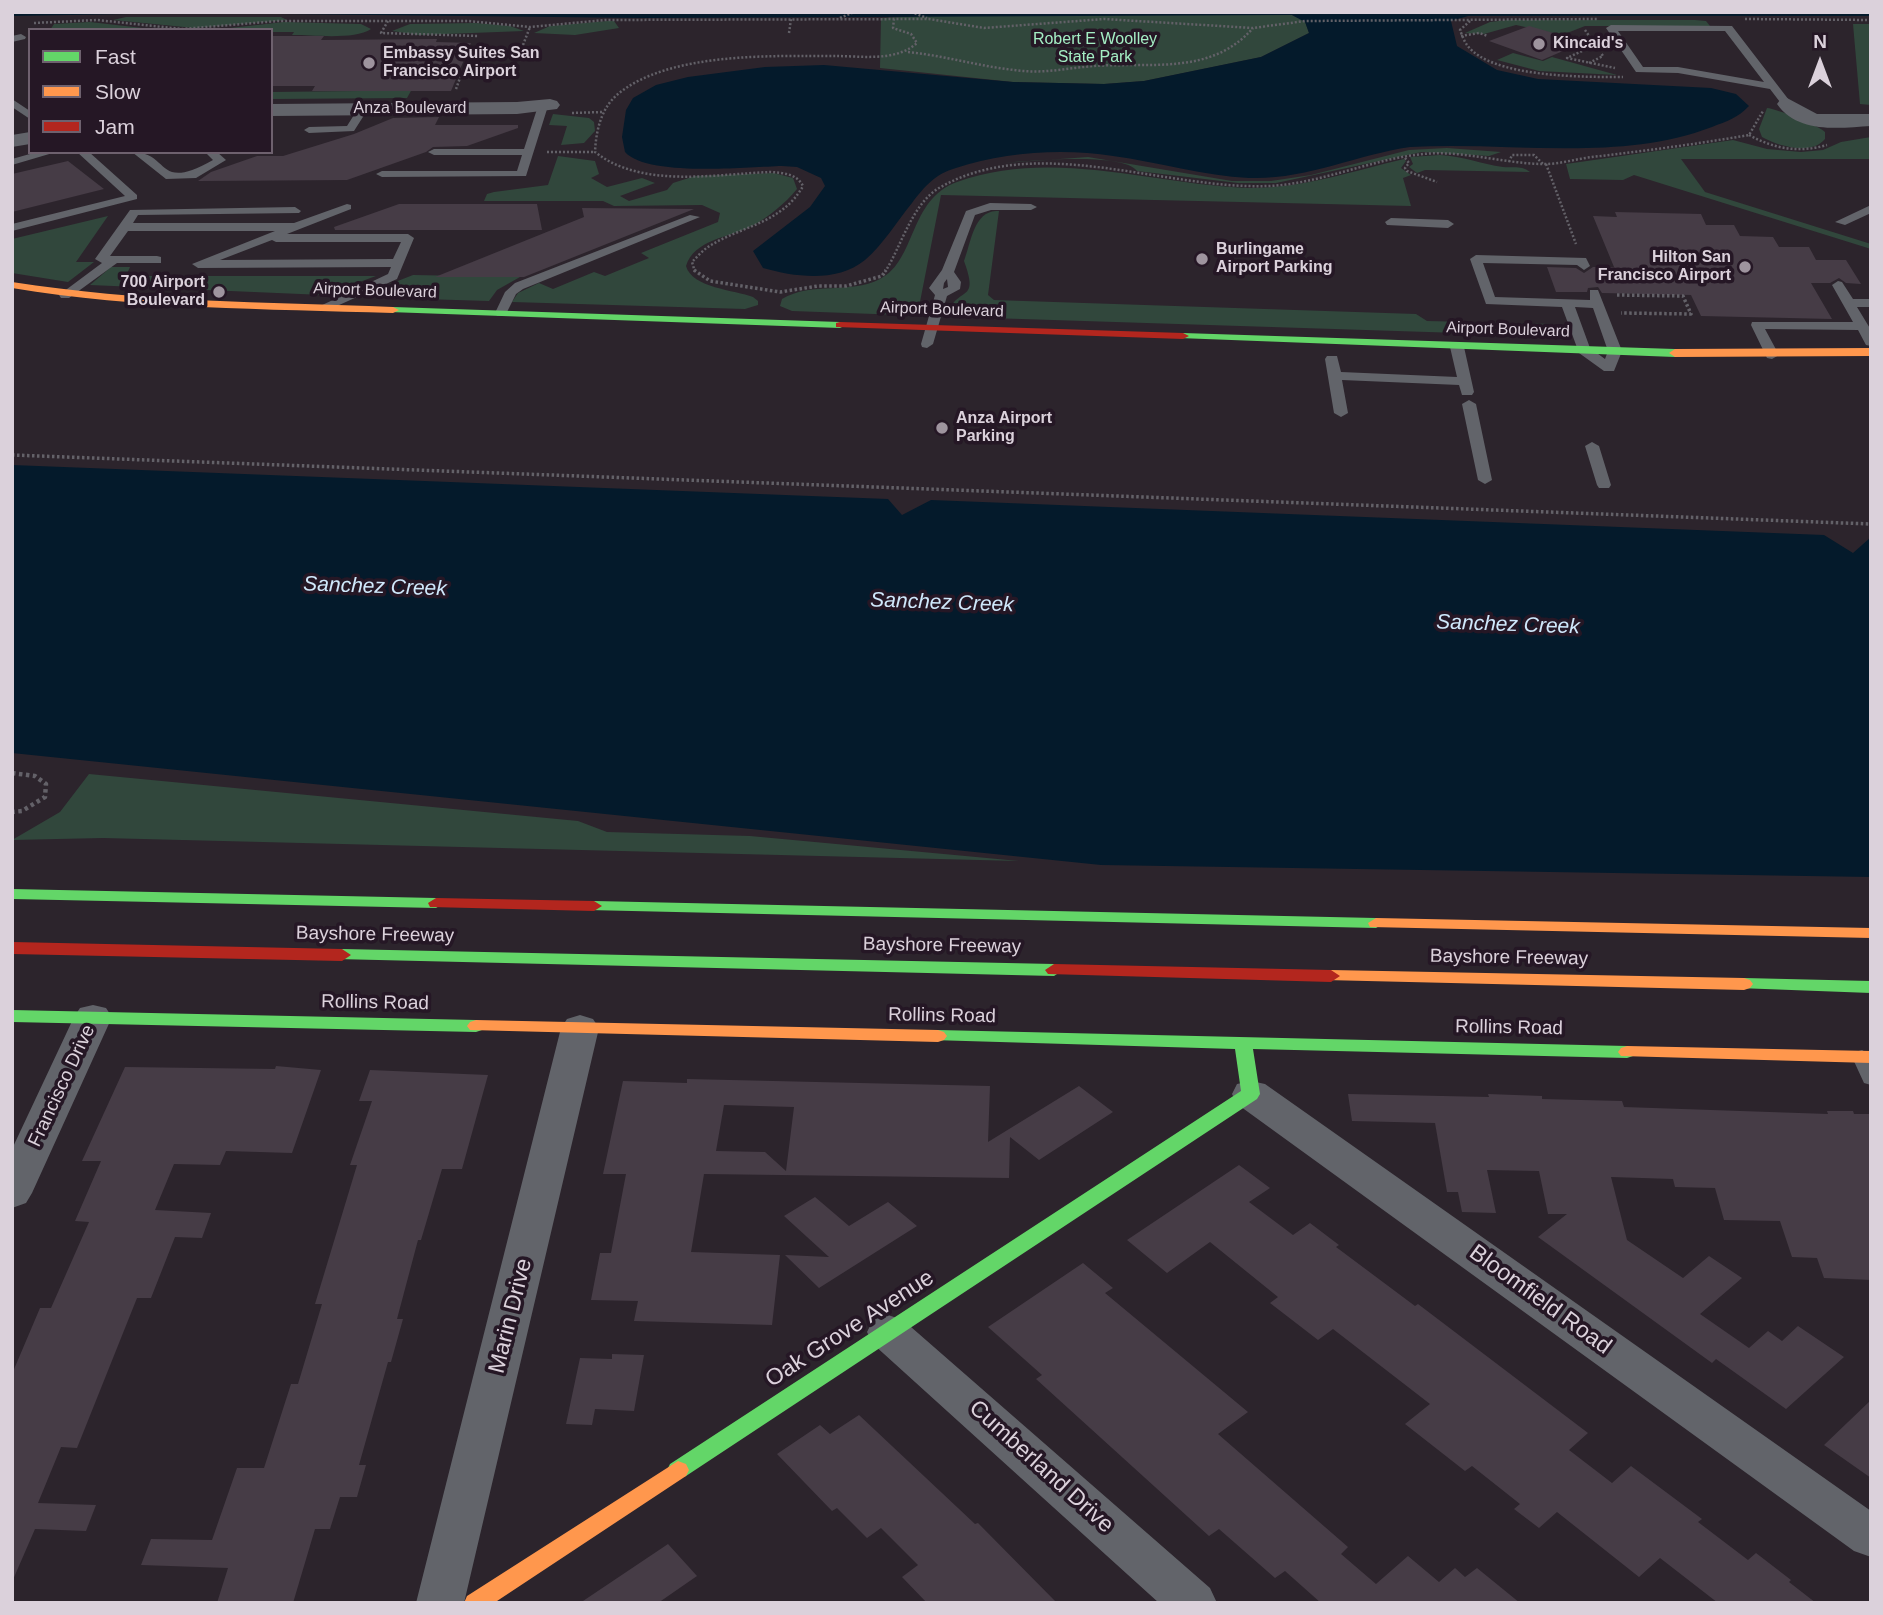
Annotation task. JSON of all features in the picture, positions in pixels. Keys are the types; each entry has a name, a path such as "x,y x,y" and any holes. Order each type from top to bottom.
{"main road":[{"name":"Airport Boulevard","path":"12,285 65,295 165,302 930,326 1457,347 1772,355 1871,352"},
{"path":"44,310 65,295"},
{"path":"490,331 501,313"},
{"path":"187,320 269,323"},
{"path":"800,341 808,323"},
{"path":"1153,353 1156,335"},
{"path":"1329,342 1332,359"},
{"name":"Airport Boulevard","path":"889,343 981,346"},
{"path":"1582,368 1616,369"},
{"name":"Bayshore Freeway","path":"12,894 1871,933"},
{"name":"Bayshore Freeway","path":"12,948 1871,987"},
{"name":"Rollins Road","path":"12,1016 1866,1057"},
{"path":"1243,1044 1251,1094"},
{"name":"Oak Grove Avenue","path":"475,1603 1251,1094"}],"street":[{"path":"1787,104 1871,113"},
{"path":"1787,104 1794,112 1806,118 1822,121 1871,120"},
{"name":"Anza Boulevard","path":"273,110 546,106"},
{"name":"Francisco Drive","path":"12,1193 93,1017"},
{"name":"Marin Drive","path":"440,1603 580,1028"},
{"name":"Bloomfield Road","path":"1251,1094 1871,1537"},
{"name":"Cumberland Drive","path":"888,1332 1193,1603"}],"lane":[{"path":"1772,86 1678,70 1643,74 1611,28 1728,28 1787,104"},
{"path":"12,102 28,114"},
{"path":"382,174 522,174 546,106"},
{"path":"309,130 350,129 363,109"},
{"path":"434,152 529,152"},
{"path":"12,162 43,154"},
{"path":"12,228 133,197 84,154"},
{"path":"139,154 166,176 192,176 220,160 212,154"},
{"path":"109,203 134,212 295,211"},
{"path":"927,344 940,294 954,289 955,282 948,272 970,214 990,206 1031,207"},
{"path":"347,207 198,264 398,263"},
{"path":"1841,222 1871,208"},
{"path":"134,212 101,259 157,260"},
{"path":"501,313 511,292 519,286 694,217"},
{"path":"1391,222 1448,224"},
{"path":"121,232 296,227"},
{"path":"121,232 220,236"},
{"path":"266,238 408,238 393,276 324,307"},
{"path":"1582,260 1476,259 1490,301 1567,303 1599,297 1615,351 1616,369"},
{"path":"65,295 112,261"},
{"path":"1838,285 1871,342"},
{"path":"1567,303 1584,350 1616,369"},
{"path":"1849,303 1871,303"},
{"path":"1772,355 1757,325 1862,326"},
{"path":"1457,347 1485,480"},
{"path":"1332,359 1341,414"},
{"path":"1335,376 1465,381"},
{"path":"1592,446 1604,485"},
{"path":"1866,1057 1871,1078"}],"path":[{"path":"836,19 854,12"},
{"path":"911,12 929,19"},
{"path":"789,33 791,19"},
{"path":"894,19 893,28 911,33 917,43 905,52"},
{"path":"23,23 97,20 159,28 225,28 278,21 488,21 530,27 605,20 929,19 984,28 1104,19 1253,28 1306,21 1451,21"},
{"path":"1745,19 1871,20"},
{"path":"388,21 381,33 478,36"},
{"path":"1470,21 1460,30 1461,36 1474,52 1510,67 1560,75 1643,74"},
{"path":"523,45 530,27"},
{"path":"595,152 603,112 617,95 628,87 658,74 683,67 745,59 905,52 951,56 1001,68 1036,72 1105,66 1165,65 1227,52 1246,39 1253,28"},
{"path":"1586,30 1603,56 1588,63"},
{"path":"1461,36 1479,33 1488,36"},
{"path":"1582,51 1567,58 1643,74"},
{"path":"561,152 595,152 615,166 652,176 771,172 789,174 800,180 803,186 798,195 764,223 708,247 692,262 695,273 710,281 780,292 855,285 882,276 933,192 952,183 996,170 1034,166 1082,166 1229,185 1267,186 1307,181 1405,157 1446,153 1508,163 1544,164 1749,135 1763,112 1761,103"},
{"path":"1508,163 1512,155 1534,155 1544,164 1582,260"},
{"path":"1405,157 1409,163 1405,168 1407,171 1437,182"},
{"path":"1599,297 1682,296 1691,314 1613,313"},
{"path":"12,455 1871,524"},
{"path":"12,773 34,776 46,785 45,797 23,811 12,812"}],"green space":[{"name":"Robert E Woolley State Park","path":"946,15 1292,15 1305,21 1309,33 1261,57 1144,81 1104,84 1013,82 880,68 881,18"},
{"path":"126,17 281,17 287,20 194,28 113,20"},
{"path":"1695,20 1706,21 1710,26 1585,26 1562,35 1516,25 1484,34 1465,33 1490,22"},
{"path":"614,21 619,28 575,35 534,33 550,26"},
{"path":"90,22 142,28 51,28 54,24"},
{"path":"284,22 361,24 371,29 355,35 334,36 292,35 294,32 273,32 273,28 230,28"},
{"path":"476,23 510,26 524,31 419,35 392,31 410,24"},
{"path":"1853,24 1871,24 1871,105 1860,104"},
{"path":"1513,53 1543,61 1552,57 1617,75 1539,71 1497,60"},
{"path":"412,89 407,98 273,99 273,92"},
{"path":"1767,108 1814,125 1825,132 1825,139 1812,147 1794,148 1762,137 1759,129"},
{"path":"553,114 589,118 594,122 595,131 584,143 561,145 567,126 549,125"},
{"path":"1871,137 1871,159 1681,159 1705,192 1871,244 1871,249 1634,175 1623,180 1570,179 1566,164 1733,140 1767,149 1801,152 1823,150 1841,142"},
{"path":"1447,148 1501,152 1489,156 1422,152 1276,183 1238,183 1137,171 1115,161 1232,181 1271,181 1311,175 1409,150"},
{"path":"1440,155 1521,168 1530,172 1425,170 1417,173 1409,167 1413,164 1410,157"},
{"path":"558,156 595,161 599,174 591,178 607,187 642,178 655,183 620,196 629,201 667,190 673,183 695,176 774,173 793,178 797,189 763,220 704,245 690,257 686,266 696,279 705,284 753,297 758,301 758,305 745,309 512,302 518,293 539,283 553,289 594,272 605,276 649,258 641,253 718,222 720,213 702,205 614,206 603,201 484,201 487,194 494,192 548,185"},
{"path":"1088,157 1112,161 1044,160"},
{"path":"1404,159 1406,161 1401,168 1411,175 1403,178 1411,206 941,195 918,312 902,315 792,311 780,306 782,299 794,294 868,284 880,279 892,270 901,258 921,216 941,191 957,182 993,172 1065,168 1211,185 1267,188 1326,178"},
{"path":"999,211 988,295 994,300 1416,314 1427,321 1554,324 1553,336 990,318 976,313 974,307 970,306 964,310 948,311 969,288 964,261 974,229 983,217"},
{"path":"108,216 76,262 94,262 68,282 12,273 12,239"},
{"path":"111,267 130,267 126,276 376,276 324,295 90,285"},
{"path":"413,275 520,277 497,290 489,301 357,297"},
{"path":"89,774 578,821 607,832 750,836 1019,861 103,838 12,840 60,812"}],"water":[{"path":"12,12 1871,12 1871,16 1468,16 1451,21 1457,46 1497,70 1538,79 1711,88 1736,94 1749,106 1736,116 1712,127 1676,138 1639,144 1601,148 1410,147 1270,178 1215,175 1130,159 1074,152 994,158 956,168 936,177 921,191 884,240 865,260 842,272 816,276 788,274 763,268 753,251 810,207 825,186 821,178 797,167 675,168 637,160 625,152 622,137 626,110 633,98 656,85 688,77 765,67 824,65 1013,82 1104,84 1144,81 1261,57 1309,33 1305,22 1292,15 646,18 189,13 12,16"},
{"name":"Sanchez Creek","path":"12,465 888,499 902,515 931,500 1824,535 1853,553 1871,537 1871,877 1101,865 12,753"}],"building":[{"name":"Kincaid's","path":"1529,26 1584,42 1542,60 1489,41"},
{"name":"Embassy Suites San Francisco Airport","path":"273,36 324,36 321,40 437,39 436,42 471,43 451,91 312,91 315,86 273,86"},
{"path":"439,117 435,125 518,125 518,128 467,146 433,147 426,152 347,180 198,181 211,172 257,156 283,156 354,134 393,118"},
{"path":"68,161 104,189 12,212 12,174"},
{"path":"399,204 537,204 542,230 335,230 334,227"},
{"path":"582,208 694,209 524,277 435,277 584,217"},
{"name":"Hilton San Francisco Airport","path":"1615,212 1701,214 1706,225 1734,225 1740,236 1773,237 1779,247 1809,247 1816,260 1846,260 1861,284 1846,283 1839,278 1830,283 1811,283 1832,319 1701,316 1691,295 1602,293 1598,287 1588,288 1587,292 1556,292 1547,267 1576,268 1584,273 1593,267 1614,267 1593,216 1617,217"},
{"path":"276,1066 321,1070 292,1153 226,1151 220,1165 174,1164 155,1210 211,1213 202,1238 175,1237 151,1298 137,1298 77,1448 61,1447 38,1503 96,1505 86,1531 35,1529 12,1582 12,1374 40,1308 51,1308 89,1222 75,1221 101,1161 82,1161 125,1067 275,1069"},
{"path":"370,1070 488,1075 462,1169 442,1169 421,1240 418,1240 397,1319 403,1319 359,1465 366,1465 357,1497 340,1497 330,1529 315,1529 293,1603 217,1603 228,1568 141,1565 151,1539 212,1540 237,1468 264,1468 291,1384 298,1384 322,1304 315,1304 357,1165 350,1165 372,1101 359,1101"},
{"path":"687,1079 990,1086 988,1142 1079,1086 1113,1112 1039,1160 1010,1137 1009,1178 704,1174 691,1252 780,1255 772,1325 634,1321 638,1301 591,1300 600,1253 611,1253 626,1174 603,1174 623,1081 687,1083","holes":["724,1105 794,1107 786,1171 765,1152 716,1151"]},
{"path":"1348,1094 1542,1096 1542,1099 1622,1101 1624,1107 1828,1114 1827,1111 1853,1111 1854,1114 1871,1114 1871,1280 1824,1278 1817,1258 1792,1257 1780,1221 1724,1220 1715,1188 1675,1187 1673,1179 1611,1177 1627,1240 1683,1278 1709,1256 1742,1278 1700,1314 1749,1348 1768,1331 1782,1341 1798,1326 1844,1357 1786,1409 1716,1359 1712,1363 1538,1237 1567,1214 1548,1214 1539,1171 1487,1170 1496,1213 1462,1212 1458,1192 1447,1192 1435,1123 1352,1121"},
{"path":"1239,1165 1270,1188 1249,1202 1293,1235 1310,1223 1339,1245 1336,1247 1415,1306 1418,1304 1588,1433 1569,1450 1612,1483 1631,1466 1702,1519 1698,1522 1748,1560 1756,1553 1816,1603 1718,1603 1660,1558 1639,1577 1557,1512 1539,1528 1514,1509 1520,1504 1472,1466 1465,1471 1405,1424 1430,1404 1333,1329 1318,1340 1270,1303 1278,1297 1210,1242 1167,1273 1127,1240"},
{"path":"815,1197 849,1226 888,1202 917,1226 819,1288 785,1255 829,1257 784,1216"},
{"path":"1083,1263 1113,1288 1105,1293 1248,1412 1218,1434 1348,1547 1341,1554 1376,1584 1408,1556 1439,1582 1455,1568 1465,1577 1477,1568 1520,1603 1321,1603 1285,1571 1275,1578 1219,1529 1209,1536 1036,1379 1042,1375 988,1327"},
{"path":"612,1354 644,1355 634,1411 595,1409 592,1425 566,1424 580,1358 612,1359"},
{"path":"1871,1400 1871,1478 1824,1445"},
{"path":"859,1415 975,1524 978,1523 1057,1603 927,1603 902,1577 918,1565 881,1528 867,1538 837,1508 832,1511 777,1454 820,1425 830,1434"},
{"path":"668,1544 697,1576 658,1603 580,1603"}],"traffic: fast":[{"path":"393,310 840,325"},
{"path":"1183,336 1675,353"},
{"path":"12,894 436,903"},
{"path":"594,906 1376,923"},
{"path":"342,955 1054,970"},
{"path":"1744,984 1871,987"},
{"path":"12,1016 476,1026"},
{"path":"938,1036 1627,1052"},
{"path":"678,1470 1251,1094 1243,1043"}],"traffic: slow":[{"path":"12,285 59,293 154,302 393,310"},
{"path":"1675,353 1871,352"},
{"path":"1376,923 1871,933"},
{"path":"1331,976 1744,984"},
{"path":"476,1026 938,1036"},
{"path":"1627,1052 1871,1057"},
{"path":"475,1603 678,1470"}],"traffic: jam":[{"path":"840,325 1183,336"},
{"path":"436,903 594,906"},
{"path":"12,948 342,955"},
{"path":"1054,970 1331,976"}],"place":[{"name":"Kincaid's","path":"1539,44"},
{"name":"Embassy Suites San Francisco Airport","path":"369,63"},
{"name":"Burlingame Airport Parking","path":"1202,259"},
{"name":"Hilton San Francisco Airport","path":"1745,267"},
{"name":"700 Airport Boulevard","path":"219,292"},
{"name":"Anza Airport Parking","path":"942,428"}]}
